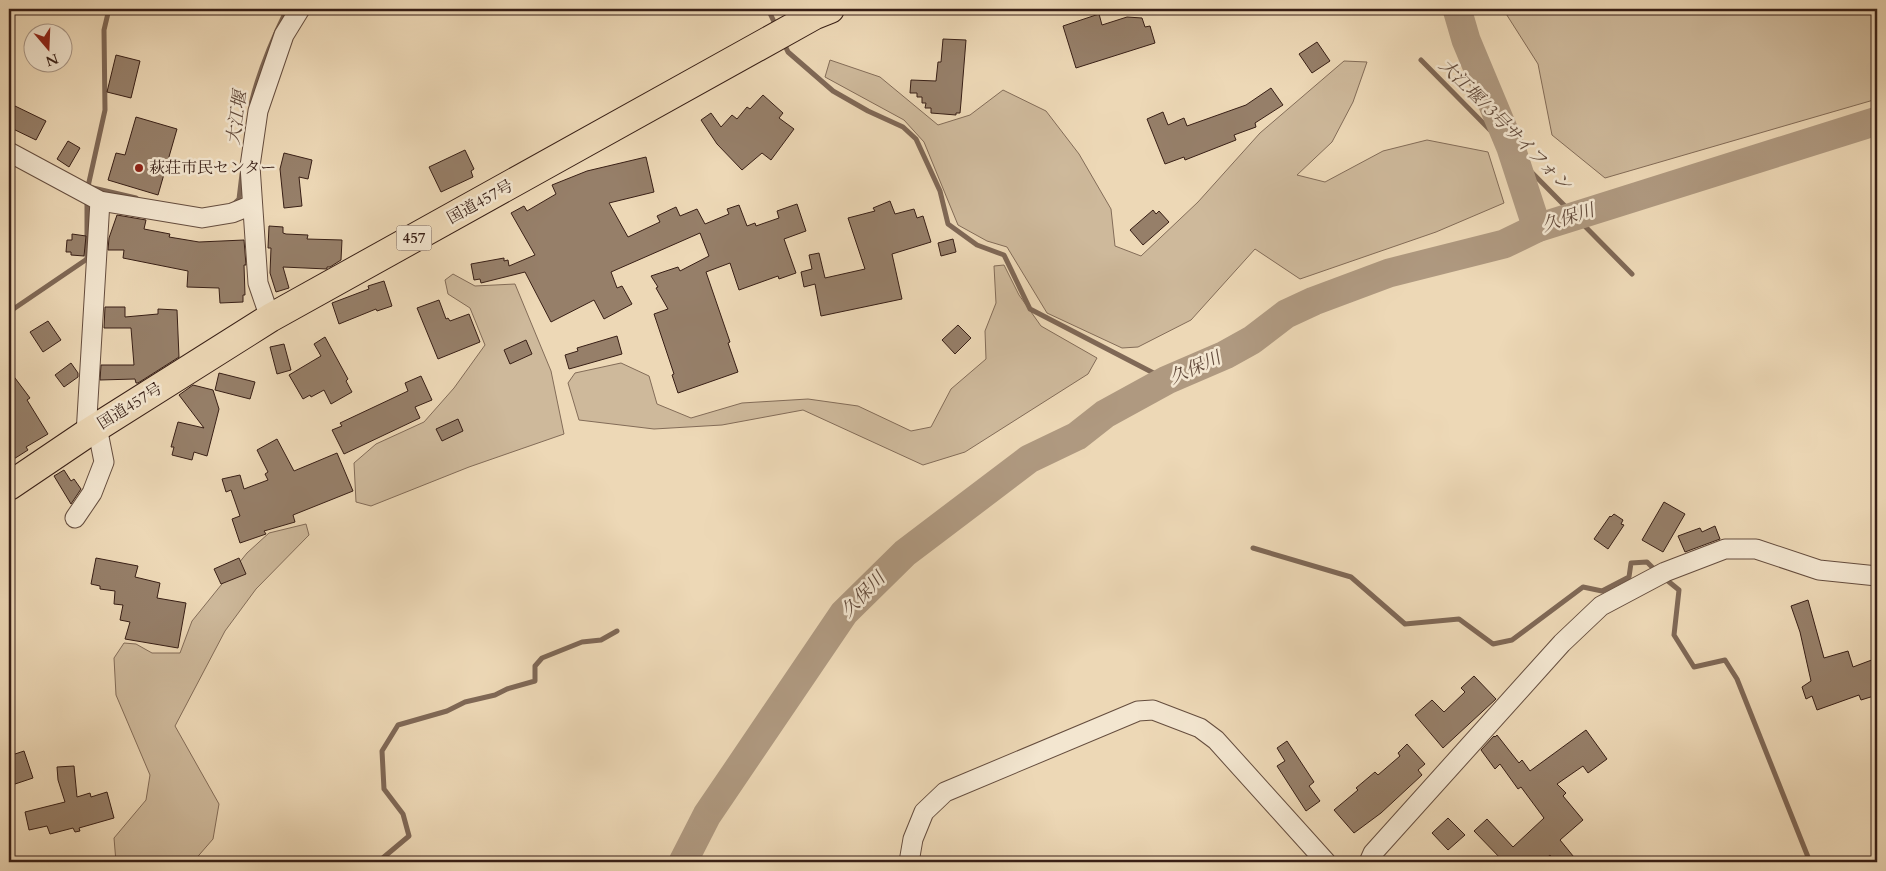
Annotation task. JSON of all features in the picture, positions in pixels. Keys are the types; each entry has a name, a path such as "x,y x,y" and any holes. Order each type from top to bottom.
{"highway":[{"name":"国道457号","path":"9,486 91,431 270,318 815,15 830,9"}],"street":[{"path":"270,318 258,283 250,166 258,111 284,36 300,9"},
{"path":"9,152 100,201 202,218 232,213 252,205"},
{"path":"75,518 92,493 104,462 91,431 100,201"},
{"path":"1369,862 1373,853 1562,643 1601,606 1665,572 1725,549 1756,549 1819,570 1877,576"},
{"path":"909,862 913,839 924,812 945,792 1138,711 1153,710 1200,728 1216,740 1326,862"}],"shaded area":[{"path":"1503,9 1877,9 1877,99 1605,178 1552,135 1538,64"},
{"path":"830,60 880,77 938,125 970,115 1003,90 1046,111 1079,154 1111,209 1115,246 1141,256 1198,202 1260,133 1344,61 1367,62 1353,102 1332,142 1297,175 1325,182 1383,151 1427,140 1488,152 1504,203 1436,232 1300,279 1255,249 1191,320 1138,347 1122,348 1047,313 1007,247 987,241 958,225 924,142 904,120 825,77"},
{"path":"1004,265 1019,295 1041,326 1097,358 1088,374 965,452 923,465 803,410 722,425 654,429 579,420 568,383 575,373 621,363 649,376 657,404 691,418 742,403 808,399 858,406 911,431 931,427 951,389 986,359 985,331 996,303 994,266"},
{"path":"453,274 475,286 515,284 551,371 564,434 469,467 371,506 356,502 354,463 376,444 424,422 454,388 485,345 470,308 448,294 445,280"},
{"path":"306,524 309,535 256,589 225,631 175,726 219,804 213,839 193,862 116,862 114,838 146,800 150,775 116,695 114,658 124,643 136,644 152,653 180,653 192,621 247,553 269,533"}],"building":[{"path":"1099,14 1102,25 1127,17 1142,18 1145,27 1150,26 1155,43 1076,68 1063,26"},
{"path":"943,39 966,40 960,113 956,113 956,115 931,113 931,108 925,108 926,103 922,103 922,97 917,97 917,93 910,93 911,80 936,81 938,62 941,62"},
{"path":"1317,42 1330,61 1312,73 1299,54"},
{"path":"116,55 140,61 131,98 107,92"},
{"path":"1271,88 1283,105 1255,123 1256,127 1234,135 1236,140 1185,160 1184,157 1165,164 1147,119 1163,112 1168,125 1184,118 1187,126 1246,105"},
{"path":"763,95 783,113 779,118 794,129 771,160 762,153 742,170 717,144 701,120 711,113 721,127 732,115 737,119 747,107 750,109"},
{"path":"15,106 46,121 36,140 9,127 9,109 12,111"},
{"name":"萩荘市民センター","path":"136,117 177,129 158,195 108,180 116,153 125,155"},
{"path":"68,141 80,148 69,167 57,159"},
{"path":"465,150 474,169 471,171 473,177 441,192 429,167"},
{"path":"284,153 312,160 308,179 299,177 302,206 284,208 280,169"},
{"path":"646,157 654,192 609,203 628,237 660,222 657,216 676,207 680,216 697,209 705,224 729,214 727,209 739,205 747,226 755,223 756,226 779,218 777,211 797,204 806,231 784,239 796,273 779,279 778,276 739,290 730,263 706,272 730,342 728,343 738,372 678,393 672,375 674,374 654,314 668,309 651,276 678,267 680,271 709,256 700,233 611,272 617,288 622,286 632,304 604,319 594,300 551,322 525,272 481,283 480,279 474,280 471,264 504,258 504,261 508,260 509,266 535,255 511,213 524,206 527,211 556,194 552,185 587,171"},
{"path":"890,201 895,214 914,209 917,218 923,216 931,242 892,254 902,299 821,316 815,284 804,287 801,272 812,269 809,255 819,253 825,278 865,269 848,218 875,211 873,208"},
{"path":"1153,210 1156,214 1159,211 1169,222 1143,245 1130,230"},
{"path":"117,215 146,220 144,229 170,234 169,237 199,242 244,240 246,265 244,265 245,295 243,295 243,302 220,303 219,288 187,287 188,271 123,258 124,250 108,250 109,238"},
{"path":"269,226 283,227 283,233 286,234 308,235 307,239 342,240 341,260 327,267 327,269 283,267 289,288 276,292 270,273 271,248 268,248"},
{"path":"72,234 86,236 84,256 71,255 71,252 66,252 67,240 72,240"},
{"path":"953,239 956,252 941,256 938,243"},
{"path":"384,281 392,306 377,311 376,309 339,324 332,303 369,289 368,286"},
{"path":"439,300 446,319 448,318 450,321 469,314 480,342 438,359 417,308"},
{"path":"105,307 125,307 125,317 158,314 158,309 177,310 179,357 138,383 136,383 135,379 100,380 101,365 134,365 131,328 104,328"},
{"path":"48,321 61,340 43,352 30,332"},
{"path":"958,325 971,338 955,354 942,340"},
{"path":"617,336 622,354 569,369 565,355 578,351 577,348"},
{"path":"325,337 348,379 346,381 352,392 331,404 324,390 303,399 289,375 321,356 314,344"},
{"path":"526,340 532,354 510,364 504,350"},
{"path":"284,344 291,370 277,374 270,347"},
{"path":"71,363 78,373 78,377 64,387 55,375"},
{"path":"9,370 30,398 27,400 48,434 26,447 28,450 9,462"},
{"path":"219,373 255,382 250,399 215,390"},
{"path":"421,376 432,400 415,407 420,418 344,454 332,430 342,426 340,423 408,391 405,383"},
{"path":"193,385 213,390 219,409 207,456 194,452 192,460 172,455 174,447 171,447 178,422 204,428 179,395"},
{"path":"458,419 463,431 442,441 436,429"},
{"path":"277,439 294,471 337,453 353,491 293,515 295,522 264,531 266,534 240,543 232,519 240,516 231,490 226,492 222,479 240,475 244,489 268,480 265,474 268,472 257,450"},
{"path":"64,470 71,481 74,479 81,489 71,504 54,476"},
{"path":"1664,502 1685,514 1663,552 1642,540"},
{"path":"1614,514 1623,520 1621,524 1624,525 1608,549 1594,539 1610,516"},
{"path":"1715,526 1720,539 1685,552 1678,536 1700,528 1702,532"},
{"path":"96,558 138,566 135,577 160,583 157,598 186,603 178,648 125,639 130,622 120,620 123,605 114,604 115,591 100,589 100,586 91,584"},
{"path":"239,558 246,574 221,584 214,569"},
{"path":"1808,600 1824,658 1848,651 1853,667 1877,658 1877,695 1861,700 1859,695 1817,710 1812,696 1806,699 1802,687 1811,681 1800,632 1791,606"},
{"path":"1474,676 1496,699 1443,748 1415,715 1432,700 1444,712 1465,692 1461,688"},
{"path":"1586,730 1607,759 1588,773 1583,766 1557,784 1566,793 1563,796 1583,820 1560,840 1578,862 1556,862 1550,855 1542,862 1504,862 1474,831 1487,819 1513,847 1544,818 1521,787 1518,789 1500,764 1495,769 1481,750 1497,735 1519,763 1522,760 1530,771"},
{"path":"1287,741 1314,782 1309,786 1320,801 1306,811 1277,766 1285,761 1277,748"},
{"path":"1407,744 1425,764 1418,770 1422,775 1381,813 1354,833 1334,810 1358,790 1356,788 1375,772 1378,775 1400,756 1398,753"},
{"path":"24,751 33,778 9,786 9,756"},
{"path":"74,766 77,797 90,793 91,797 107,792 114,818 79,828 80,831 75,832 73,828 50,834 47,826 29,830 25,812 65,802 58,780 57,767"},
{"path":"1448,818 1465,835 1448,850 1432,833"}],"waterway":[{"path":"87,191 105,110 104,30 109,9"},
{"name":"大江堰","path":"251,104 266,55 287,9"},
{"path":"768,9 776,26"},
{"path":"1457,9 1466,40 1511,148 1537,228"},
{"path":"783,41 788,52 833,91 868,111 903,127 916,139 940,191 948,224 977,245 1004,255 1030,309 1167,380"},
{"name":"大江堰/3号サイフォン","path":"1421,60 1632,274"},
{"name":"久保川","path":"683,862 707,815 844,613 905,553 1029,459 1077,436 1105,414 1167,380 1225,355 1252,340 1286,314 1314,301 1389,273 1504,244 1537,228 1877,121"},
{"name":"大江堰","path":"233,205 239,199 242,174"},
{"name":"大江堰","path":"93,188 136,198"},
{"path":"9,312 87,259 87,199"},
{"path":"1253,548 1351,577 1405,624 1459,619 1493,644 1512,640 1583,587 1602,591 1629,577 1631,563 1647,562 1657,572"},
{"path":"1663,577 1679,590 1674,635 1694,667 1725,660 1737,679 1810,862"},
{"path":"378,862 409,836 403,814 384,789 382,751 398,725 447,711 465,702 495,695 507,689 535,681 535,666 542,658 582,642 601,640 617,631"}],"place":[{"name":"萩荘市民センター","path":"139,168"}]}
